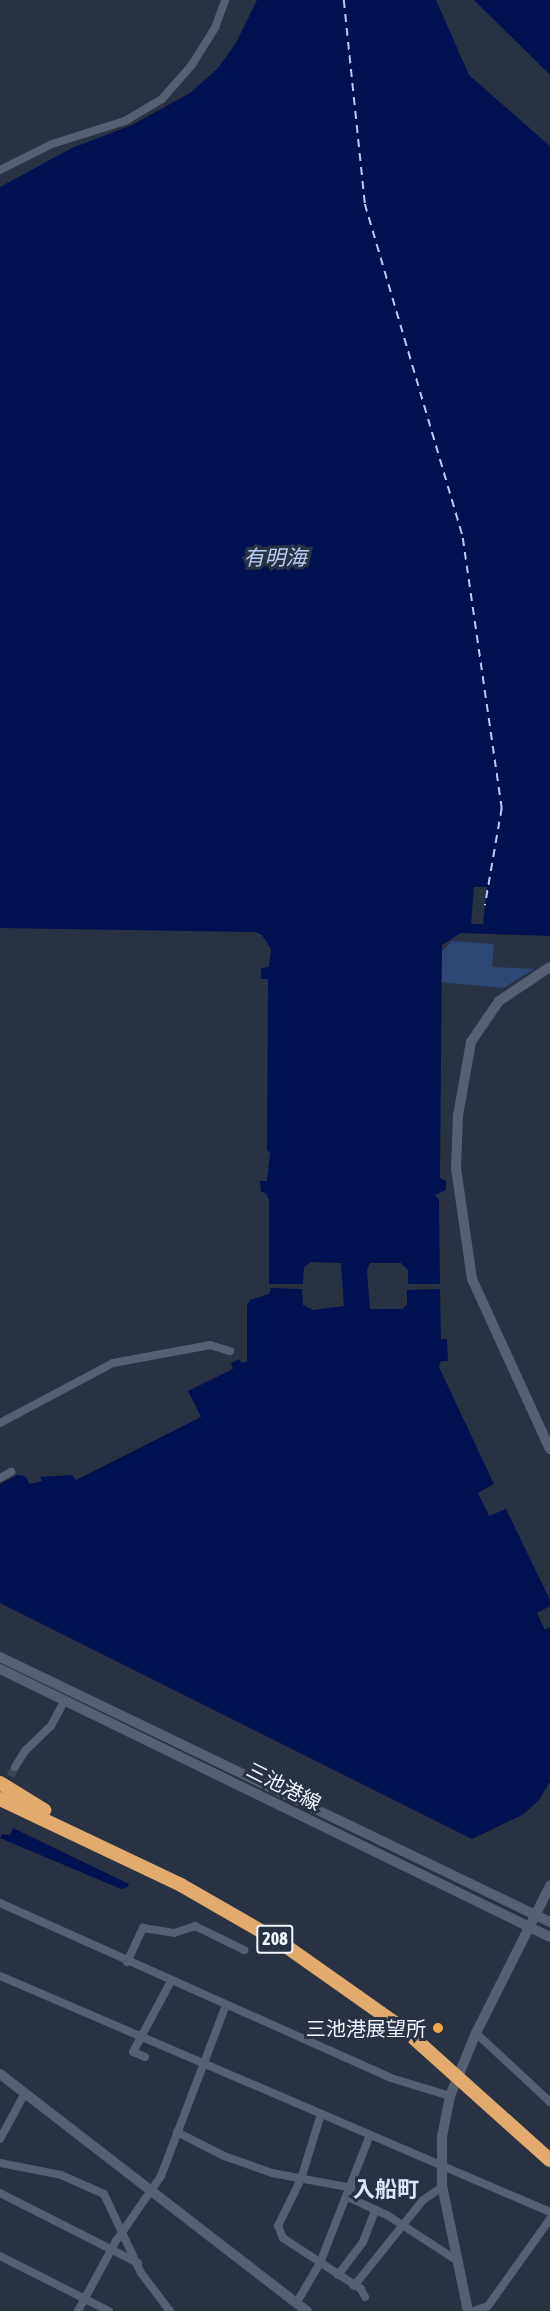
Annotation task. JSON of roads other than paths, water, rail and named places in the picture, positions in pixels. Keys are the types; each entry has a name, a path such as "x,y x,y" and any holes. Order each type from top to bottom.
{"highway":[{"name":"208","path":"0,1783 91,1839"},
{"name":"208","path":"0,1799 91,1839 191,1890 280,1942 365,2000 444,2063 550,2160"}],"street":[{"path":"0,170 52,144 142,114 162,99 191,66 215,28 225,0"},
{"path":"550,967 500,1000 471,1042 458,1116 456,1168 472,1279 550,1449"},
{"path":"0,1423 113,1363 210,1345 230,1351"},
{"path":"0,1478 11,1472"},
{"name":"三池港線","path":"0,1657 550,1922"},
{"name":"三池港線","path":"0,1670 550,1937"},
{"path":"15,1767 25,1751 51,1726 65,1700"},
{"path":"468,2311 460,2263 442,2187 440,2164 450,2096 476,2033 550,1886"},
{"path":"1,1905 391,2078 450,2096"},
{"path":"127,1962 143,1928 174,1933 195,1926 244,1950"},
{"path":"0,1976 139,2038 550,2212"},
{"path":"145,2057 133,2052 171,1981"},
{"path":"78,2311 112,2249 148,2199 150,2189 161,2176 202,2063 226,2005"},
{"path":"476,2033 550,2102"},
{"path":"0,2074 308,2311"},
{"path":"0,2139 25,2093"},
{"path":"321,2114 300,2179 278,2226 283,2238 354,2286 365,2297"},
{"path":"177,2132 224,2156 300,2179 352,2188"},
{"path":"297,2302 320,2263 352,2188 370,2135"},
{"path":"0,2163 52,2172 104,2194 148,2284 171,2311"},
{"path":"354,2286 423,2200 442,2187"},
{"path":"0,2193 138,2263"},
{"path":"348,2197 403,2226 460,2263"},
{"path":"338,2275 363,2242 375,2210"},
{"path":"474,2311 488,2306 550,2219"},
{"path":"0,2256 109,2311"}],"water":[{"name":"有明海","path":"257,0 436,0 469,75 550,146 550,936 461,933 442,945 440,1178 446,1181 446,1190 435,1195 439,1200 440,1284 408,1284 408,1270 401,1263 370,1263 367,1270 370,1309 402,1309 407,1305 407,1290 440,1289 441,1339 447,1339 448,1361 441,1361 439,1367 494,1484 478,1493 489,1516 506,1509 550,1600 550,1606 537,1613 545,1630 550,1627 550,1781 540,1799 524,1814 472,1839 0,1603 0,1484 17,1475 25,1476 30,1484 42,1481 40,1477 72,1475 76,1480 201,1417 188,1391 233,1369 231,1363 239,1359 242,1363 247,1361 247,1305 250,1300 269,1294 271,1288 302,1289 303,1305 313,1310 344,1306 341,1263 311,1262 304,1267 303,1284 269,1284 269,1200 266,1193 261,1192 260,1181 267,1181 270,1152 267,1151 268,979 261,979 261,968 269,967 271,949 262,935 255,932 0,928 0,187 72,148 132,125 190,93 218,68 236,43"},
{"path":"474,0 550,0 550,75 543,68"},
{"path":"13,1828 129,1884 128,1887 121,1889 0,1838 2,1834 10,1835"}],"tunnel":[{"path":"5,1787 15,1767"}],"place":[{"name":"三池港展望所","path":"438,2028"}],"district":[{"name":"入船町","path":"386,2190"}]}
